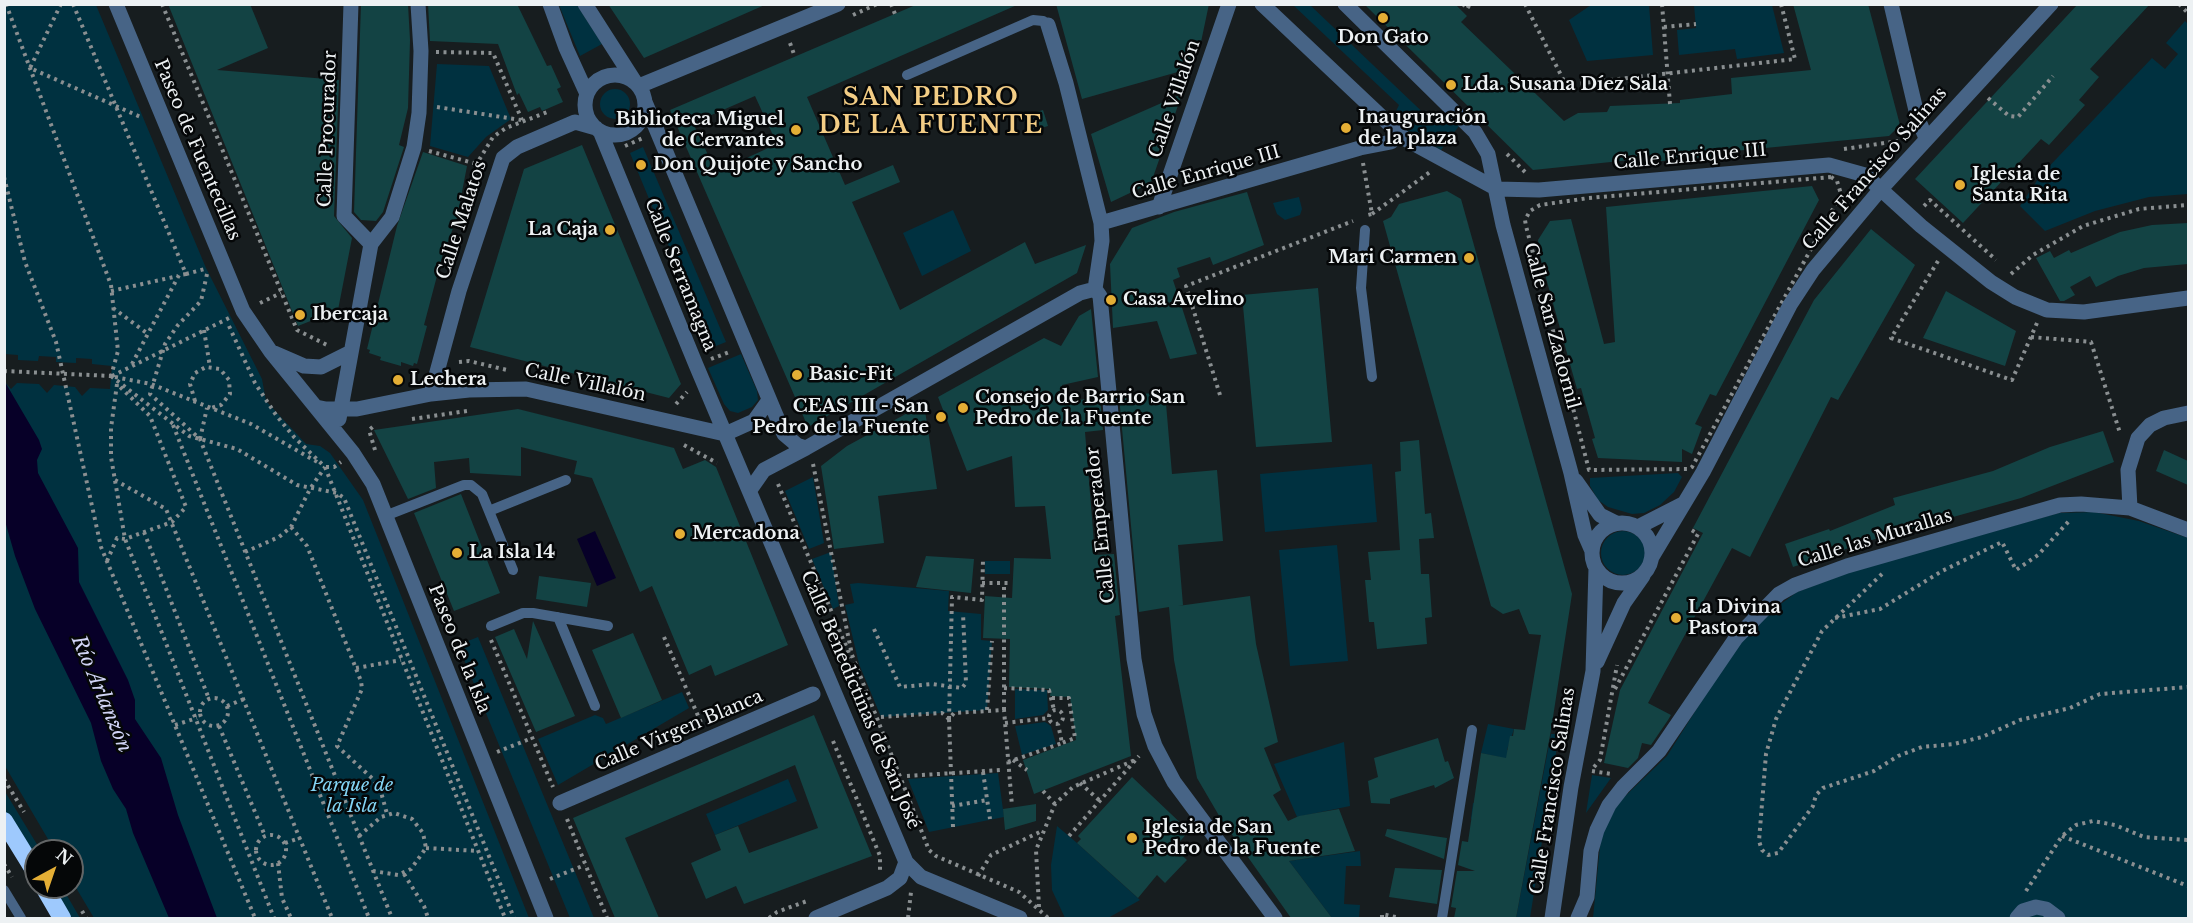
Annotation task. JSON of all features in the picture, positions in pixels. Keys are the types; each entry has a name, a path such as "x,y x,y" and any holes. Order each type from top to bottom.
{"highway":[{"path":"4,821 24,854"},
{"path":"51,899 62,918"}],"street":[{"name":"Paseo de Fuentecillas","path":"116,4 238,313 271,352"},
{"name":"Calle Procurador","path":"351,4 344,216 371,244"},
{"path":"335,430 342,410 371,244 392,218 414,147 419,105 421,51 418,4"},
{"path":"550,4 566,48 587,93 585,107 598,129 618,135 639,124 644,114 641,92 624,76 613,75 602,78 587,93"},
{"name":"Calle Serramagna","path":"585,4 641,92 769,400"},
{"name":"Calle Villalón","path":"1159,207 1229,4"},
{"path":"1262,4 1405,139 1497,189"},
{"name":"Calle San Zadornil","path":"1345,4 1475,132 1488,154 1503,225 1571,473 1585,535 1592,551"},
{"path":"1891,4 1918,119 1926,138"},
{"name":"Calle Francisco Salinas","path":"1652,557 1684,504 1790,305 1838,238 1926,138 2051,4"},
{"path":"641,92 662,78 841,11"},
{"name":"Calle Emperador","path":"1048,25 1066,83 1101,223 1102,241 1095,289 1100,296 1134,659 1144,714 1155,746 1174,782 1275,918"},
{"name":"Calle Malatos","path":"431,394 459,291 503,158 517,147 575,122 598,129"},
{"name":"Calle Serramagna","path":"598,129 725,434"},
{"name":"Calle Enrique III","path":"1101,223 1360,148 1391,142"},
{"name":"Calle Enrique III","path":"1497,189 1539,190 1829,165 1865,175 1991,282 2015,297 2047,310 2084,312 2188,298"},
{"path":"750,490 764,470 809,454 1080,293 1095,289"},
{"path":"271,352 304,366 321,367 351,352"},
{"name":"Paseo de la Isla","path":"271,352 335,430 373,484 546,918"},
{"name":"Calle Villalón","path":"316,406 342,410 431,394 526,389 725,434"},
{"path":"725,434 754,421 769,400"},
{"path":"769,400 784,434 809,454"},
{"path":"2130,508 2128,470 2138,438 2150,425 2164,418 2188,413"},
{"name":"Calle Benedictinas de San José","path":"725,434 906,862 921,877 1020,918"},
{"name":"Calle San Zadornil","path":"1571,473 1600,515 1616,523"},
{"path":"1638,527 1684,504"},
{"name":"Calle las Murallas","path":"1578,918 1587,897 1591,851 1597,830 1609,806 1623,787 1659,751 1737,638 1764,608 1795,585 1900,551 2060,505 2081,504 2130,508 2188,530"},
{"path":"1616,523 1628,523 1638,527 1650,540 1652,557 1645,574 1631,582 1615,582 1596,568 1592,551 1599,534 1616,523"},
{"name":"Calle Francisco Salinas","path":"1552,918 1571,787 1593,671 1596,568"},
{"name":"Calle Francisco Salinas","path":"1593,671 1624,603 1645,574"},
{"name":"Calle Virgen Blanca","path":"560,803 813,694"},
{"path":"816,918 887,888 900,878 906,862"},
{"path":"2017,918 2023,911 2036,907 2046,909 2058,918"}],"lane":[{"path":"907,75 1033,20 1043,21 1048,25"},
{"path":"1365,230 1361,288 1372,377"},
{"path":"489,511 566,480"},
{"path":"385,516 464,485 478,488 513,570"},
{"path":"490,630 523,613 608,626"},
{"path":"558,617 595,706"},
{"path":"1442,918 1472,730"},
{"path":"4,891 21,918"}],"path":[{"path":"6,4 111,291 118,351 111,376"},
{"path":"30,68 61,4"},
{"path":"73,4 186,274"},
{"path":"162,4 297,330 328,346"},
{"path":"841,11 877,4"},
{"path":"891,4 895,14"},
{"path":"1463,4 1467,9 1470,4"},
{"path":"1524,4 1566,85 1795,59 1781,4"},
{"path":"1662,4 1670,104"},
{"path":"2179,4 2188,13"},
{"path":"1664,27 1696,24"},
{"path":"779,46 800,37"},
{"path":"789,42 795,57"},
{"path":"421,51 493,53 522,120"},
{"path":"30,68 143,118"},
{"path":"1987,97 2008,116 2018,117 2053,76"},
{"path":"419,105 522,120 552,110"},
{"path":"609,152 657,132"},
{"path":"1840,150 1897,143 1902,137"},
{"path":"414,147 477,164"},
{"path":"1360,148 1372,214"},
{"path":"1220,395 1186,286 1372,214 1435,168"},
{"path":"4,177 25,262 56,342 101,548 255,918"},
{"path":"1930,200 2020,280"},
{"path":"2011,274 2033,255 2083,226 2139,209 2188,206"},
{"path":"1525,220 1543,299 1589,470 1689,470 1831,213"},
{"path":"1938,261 1891,338 2012,380 2037,323"},
{"path":"111,291 179,275 206,272 201,301 178,325 163,349 151,384 150,394 168,413 200,439 392,918"},
{"path":"132,364 179,275"},
{"path":"259,303 280,293"},
{"path":"113,308 148,334"},
{"path":"111,376 238,313"},
{"path":"204,330 210,367"},
{"path":"2031,338 2091,342 2121,436"},
{"path":"705,361 739,348"},
{"path":"195,401 190,390 192,378 201,369 210,367 225,374 231,387 230,394 221,405 207,408"},
{"path":"4,371 111,376 151,384 207,408 251,423 326,466 334,467 339,463"},
{"path":"107,561 117,538 125,538 172,522 186,507 150,416 111,376"},
{"path":"111,376 189,436 237,449 283,478 310,489 334,493 348,503 514,918"},
{"path":"117,384 111,428 111,458 125,538 198,717 274,918"},
{"path":"200,439 207,408"},
{"path":"401,420 470,410"},
{"path":"150,416 168,413"},
{"path":"168,413 369,918"},
{"path":"370,440 369,430 378,423"},
{"path":"676,443 716,461 720,466"},
{"path":"809,454 842,610 861,683"},
{"path":"244,552 279,537 291,527 310,489 326,466"},
{"path":"326,466 334,493 505,918"},
{"path":"114,479 166,509 332,918"},
{"path":"778,484 929,850 936,856 1019,892 1048,918"},
{"path":"1834,618 1880,609 1942,570 2002,542 2016,570 2028,564 2052,542 2081,504"},
{"path":"1682,538 1693,518"},
{"path":"291,527 307,546 356,668 362,690 337,746 374,780 381,792 387,814"},
{"path":"1612,694 1698,534 1687,528"},
{"path":"144,532 209,699"},
{"path":"1900,551 1878,579 1822,631 1807,657 1773,731 1766,754 1760,841 1762,850 1768,855 1778,853 1813,806 1816,795 1823,788 1874,771 1898,756 1923,747 1982,738 2020,720 2070,708 2100,694 2188,687"},
{"path":"953,827 948,685 953,612 950,609 952,597 982,600 983,560"},
{"path":"982,584 1007,583 1004,710 1012,806"},
{"path":"874,628 900,687 948,685 962,688 966,683 963,613"},
{"path":"490,630 532,738 608,918"},
{"path":"664,637 692,702"},
{"path":"987,710 992,641"},
{"path":"1585,778 1600,760 1619,657"},
{"path":"356,668 401,660"},
{"path":"1004,688 1049,690 1049,699 1069,698 1075,738 1010,761"},
{"path":"1049,718 1054,710 1052,698"},
{"path":"198,717 202,705 209,699 221,699 227,706 226,720 219,726"},
{"path":"227,706 244,699"},
{"path":"949,718 954,713 1004,710"},
{"path":"1054,710 1062,712 1064,716"},
{"path":"881,717 942,713 949,718"},
{"path":"1062,743 1058,724 1064,716 1072,715"},
{"path":"175,725 198,717"},
{"path":"198,717 207,724 219,726"},
{"path":"1005,723 1049,718"},
{"path":"1049,718 1058,724"},
{"path":"219,726 265,836"},
{"path":"496,753 532,738"},
{"path":"1069,836 1140,753"},
{"path":"1039,908 1036,849 1055,804 1080,783 1138,758"},
{"path":"1010,761 1027,770"},
{"path":"907,776 1001,770"},
{"path":"1591,771 1622,775"},
{"path":"983,772 990,819"},
{"path":"1080,783 1100,801"},
{"path":"1043,790 1055,804"},
{"path":"952,806 987,800"},
{"path":"359,836 387,814 394,813 412,819 423,833 426,848 411,869 404,874 373,871"},
{"path":"2017,918 2020,901 2026,891 2062,836 2076,825 2093,821 2115,825 2144,837 2188,840"},
{"path":"979,875 991,855 1042,831"},
{"path":"265,836 278,836 285,843 285,857 278,863 269,865 257,856 256,846 265,836"},
{"path":"2062,836 2188,886"},
{"path":"285,843 300,838"},
{"path":"426,848 478,851"},
{"path":"251,859 257,856"},
{"path":"278,863 282,898 291,918"},
{"path":"548,880 585,865"},
{"path":"404,874 424,906 428,918"},
{"path":"908,918 912,889"},
{"path":"1382,918 1382,914 1400,918"}],"green space":[{"name":"Parque de la Isla","path":"4,5 96,5 206,268 262,379 266,401 306,444 320,446 330,453 363,500 529,918 94,918 83,899 84,839 48,839 5,766 5,382 11,389 17,383 39,384 47,393 54,385 75,387 82,396 90,388 110,389 112,366 92,364 92,359 76,358 76,363 56,362 56,357 39,356 38,361 18,360 18,355 5,354"},
{"path":"559,5 577,5 602,44 580,56"},
{"path":"1293,5 1310,5 1434,123 1455,122 1459,126 1441,150 1395,123 1385,111 1396,111 1399,105"},
{"path":"1591,5 1649,5 1653,55 1587,61 1569,20"},
{"path":"1694,5 1772,5 1784,53 1737,59 1735,49 1679,55 1677,30 1696,28"},
{"path":"2185,21 2188,24 2188,194 2149,197 2095,211 2045,231 2020,206 2040,176 2152,58 2165,69 2178,54 2166,43"},
{"path":"437,64 489,66 511,119 486,137 468,157 430,146"},
{"path":"615,89 626,93 630,104 626,115 615,119 604,115 600,104 604,93"},
{"path":"643,147 726,342 711,348 630,153"},
{"path":"1299,197 1302,209 1300,215 1285,220 1277,214 1273,203"},
{"path":"953,210 971,251 922,276 903,233"},
{"path":"741,354 757,391 758,400 752,407 738,413 730,411 724,404 708,368"},
{"path":"1372,464 1377,522 1265,532 1260,474"},
{"path":"1678,473 1682,477 1674,492 1660,505 1644,513 1632,514 1608,507 1598,500 1590,486 1590,478"},
{"path":"813,477 824,543 809,549 785,491"},
{"path":"2094,512 2139,521 2188,538 2188,918 1593,918 1601,836 1618,803 1667,756 1738,643 1770,612 1797,592 1863,567 2059,513"},
{"path":"1623,531 1632,532 1639,537 1644,544 1644,562 1639,569 1632,574 1623,575 1614,574 1607,569 1602,562 1601,553 1602,544 1607,537 1614,532"},
{"path":"1337,545 1348,661 1290,666 1279,550"},
{"path":"831,552 839,606 833,609 812,559"},
{"path":"985,561 1010,561 1010,574 985,574"},
{"path":"850,584 949,591 948,611 981,614 981,640 992,641 987,710 881,717 859,664 845,605 854,603"},
{"path":"478,637 594,918 570,918 458,645"},
{"path":"1015,689 1047,690 1048,710 1043,715 1015,719"},
{"path":"682,692 689,708 558,785 538,739 595,715 603,718 606,724"},
{"path":"1045,722 1051,726 1056,744 1022,755 1015,726"},
{"path":"1488,724 1514,729 1507,750 1511,751 1505,794 1508,797 1502,833 1499,833 1497,842 1500,844 1498,857 1486,855 1489,831 1477,829 1478,820 1471,819 1473,803 1493,806 1496,792 1492,791 1499,757 1481,753"},
{"path":"1551,734 1559,734 1530,918 1516,918"},
{"path":"1344,742 1350,806 1297,817 1274,764"},
{"path":"998,773 1004,817 929,832 908,779"},
{"path":"1592,775 1611,778 1586,813"},
{"path":"788,779 797,801 715,835 706,814"},
{"path":"4,790 34,839 24,839 24,843 5,811"},
{"path":"1057,826 1140,900 1108,918 1065,918 1052,890 1051,865"},
{"path":"1360,851 1361,866 1346,866 1344,904 1360,905 1359,918 1332,918 1289,861"},
{"path":"56,899 69,899 80,918 68,918"}],"water":[{"name":"Río Arlanzón","path":"5,382 39,440 42,449 37,460 38,473 78,548 79,582 128,680 135,700 135,719 161,758 178,815 217,918 169,918 133,833 126,809 113,789 101,761 91,723 35,609 15,556 5,521"},
{"path":"595,531 616,578 597,586 577,539"}],"building":[{"path":"168,4 250,4 268,48 217,70 339,80 334,216 352,238 338,310 298,326"},
{"path":"361,4 408,4 410,40 408,108 399,145 404,147 383,212 376,221 361,220 354,212"},
{"path":"428,4 517,4 547,66 551,65 561,87 557,89 563,102 542,111 540,107 528,112 519,93 517,95 498,44 430,41"},
{"path":"608,4 767,4 644,58"},
{"path":"918,4 1017,5 807,97 845,185 893,165 900,182 852,202 900,310 1025,242 1035,264 1086,245 1077,273 808,427 670,110","holes":["755,96 777,144 716,172 693,123"]},
{"path":"1056,4 1129,6 1209,4 1201,42 1192,68 1082,99"},
{"path":"1364,4 1455,4 1467,16 1461,22 1564,121 1578,113 1607,112 1610,106 1680,103 1680,100 1732,94 1731,78 1811,70 1793,4 1868,4 1900,125 1889,136 1724,152 1725,155 1641,163 1640,159 1533,170"},
{"path":"2078,4 2150,4 2090,69 2099,77 2079,100 2085,105 2049,145 2041,139 1963,223 1915,179"},
{"path":"1182,94 1151,183 1111,202 1091,134"},
{"path":"1043,110 1048,126 1028,132 1023,116"},
{"path":"582,145 681,384 669,398 470,347 524,169"},
{"path":"423,152 467,166 457,218 442,257 424,325 427,326 417,364 414,363 413,366 401,362 401,366 380,360 381,357 369,353 370,350 367,349 397,226"},
{"path":"1812,186 1819,200 1716,396 1710,394 1695,424 1702,427 1692,454 1682,449 1682,462 1598,458 1592,439 1595,438 1581,388 1577,389 1539,253 1538,240 1550,221 1571,219 1604,344 1615,342 1606,207"},
{"path":"1447,191 1461,199 1572,594 1551,730 1516,918 1454,918 1456,908 1451,907 1457,871 1475,871 1458,865 1462,841 1468,842 1481,753 1506,758 1510,736 1513,736 1514,729 1525,730 1541,635 1529,634 1519,609 1503,614 1491,606 1383,221 1391,217 1399,204"},
{"path":"1247,192 1264,245 1213,265 1210,257 1177,268 1180,277 1173,280 1197,354 1170,359 1157,321 1113,328 1110,264 1132,228 1174,212"},
{"path":"2188,223 2188,264 2144,268 2118,276 2096,287 2090,276 2070,287 2075,295 2064,301 2060,301 2036,258 2050,251 2054,258 2069,250 2071,253 2120,232 2152,225"},
{"path":"1871,229 1915,265 1838,400 1831,397 1750,557 1732,548 1648,703 1671,715 1668,720 1651,745 1642,743 1638,758 1628,768 1604,763 1620,690 1703,533 1693,528 1814,300"},
{"path":"1318,288 1332,442 1256,447 1242,295"},
{"path":"1946,291 2016,331 2005,366 1923,338"},
{"path":"1091,309 1098,377 1062,385 1065,401 1100,398 1103,430 1085,432 1095,555 1114,554 1120,615 1115,616 1131,756 1034,794 1023,760 1076,740 1070,697 1050,696 1051,689 1009,687 1010,639 983,638 985,596 1012,598 1014,558 1051,559 1045,506 1015,507 1012,456 967,471 938,397 1044,338 1061,346 1079,316"},
{"path":"1165,392 1172,474 1217,470 1223,541 1178,545 1183,605 1178,606 1250,596 1256,644 1278,742 1264,748 1281,790 1273,795 1288,821 1299,816 1339,809 1355,851 1289,861 1332,918 1291,918 1221,819 1197,778 1174,660 1169,607 1139,612 1119,396"},
{"path":"924,404 937,489 878,496 884,543 834,549 821,466 847,446"},
{"name":"Mercadona","path":"518,409 674,448 683,469 705,460 716,467 788,645 715,676 711,665 689,675 652,586 640,592 592,478 574,474 577,461 521,447 521,476 470,473 469,458 434,462 436,488 408,499 374,430"},
{"path":"2103,431 2114,462 2021,498 1878,538 1793,567 1785,544 1829,529 1830,531 1895,505 1893,498 1993,471 2050,447"},
{"path":"1419,440 1425,514 1431,513 1434,538 1419,539 1421,574 1429,574 1432,617 1425,618 1427,644 1377,649 1374,622 1369,622 1365,580 1371,580 1368,552 1400,550 1395,472 1401,471 1400,442"},
{"path":"2164,450 2188,461 2188,485 2156,471"},
{"name":"La Isla 14","path":"461,494 500,593 454,611 414,513"},
{"path":"926,556 974,559 971,593 916,587"},
{"path":"539,576 591,583 587,607 536,599"},
{"path":"533,621 575,716 536,732 495,637 514,629 527,659"},
{"path":"633,633 662,700 621,718 592,650"},
{"path":"814,715 872,856 744,904 736,886 706,899 691,863 721,850 715,835 738,826 749,853 818,828 795,765 625,838 659,918 615,918 573,818"},
{"path":"1438,738 1445,762 1448,761 1454,778 1435,788 1434,785 1390,799 1390,804 1371,803 1368,781 1378,777 1374,758"},
{"name":"Iglesia de San Pedro de la Fuente","path":"1132,777 1189,831 1174,848 1187,860 1165,883 1157,875 1138,898 1077,843 1081,839 1078,836"},
{"path":"1036,804 1036,821 1005,830 1003,809"},
{"path":"1387,829 1447,838 1444,859 1385,836"},
{"path":"1395,868 1442,870 1437,904 1389,897"}],"place":[{"name":"Don Gato","path":"1383,18"},
{"name":"Lda. Susana Díez Sala","path":"1451,85"},
{"name":"Inauguración de la plaza","path":"1346,128"},
{"name":"Biblioteca Miguel de Cervantes","path":"796,130"},
{"name":"Don Quijote y Sancho","path":"641,165"},
{"name":"Iglesia de Santa Rita","path":"1960,185"},
{"name":"La Caja","path":"610,230"},
{"name":"Mari Carmen","path":"1469,258"},
{"name":"Casa Avelino","path":"1111,300"},
{"name":"Ibercaja","path":"300,315"},
{"name":"Basic-Fit","path":"797,375"},
{"name":"Lechera","path":"398,380"},
{"name":"Consejo de Barrio San Pedro de la Fuente","path":"963,408"},
{"name":"CEAS III - San Pedro de la Fuente","path":"941,417"},
{"name":"Mercadona","path":"680,534"},
{"name":"La Isla 14","path":"457,553"},
{"name":"La Divina Pastora","path":"1676,618"},
{"name":"Iglesia de San Pedro de la Fuente","path":"1132,838"}],"district":[{"name":"SAN PEDRO DE LA FUENTE","path":"931,112"}]}
